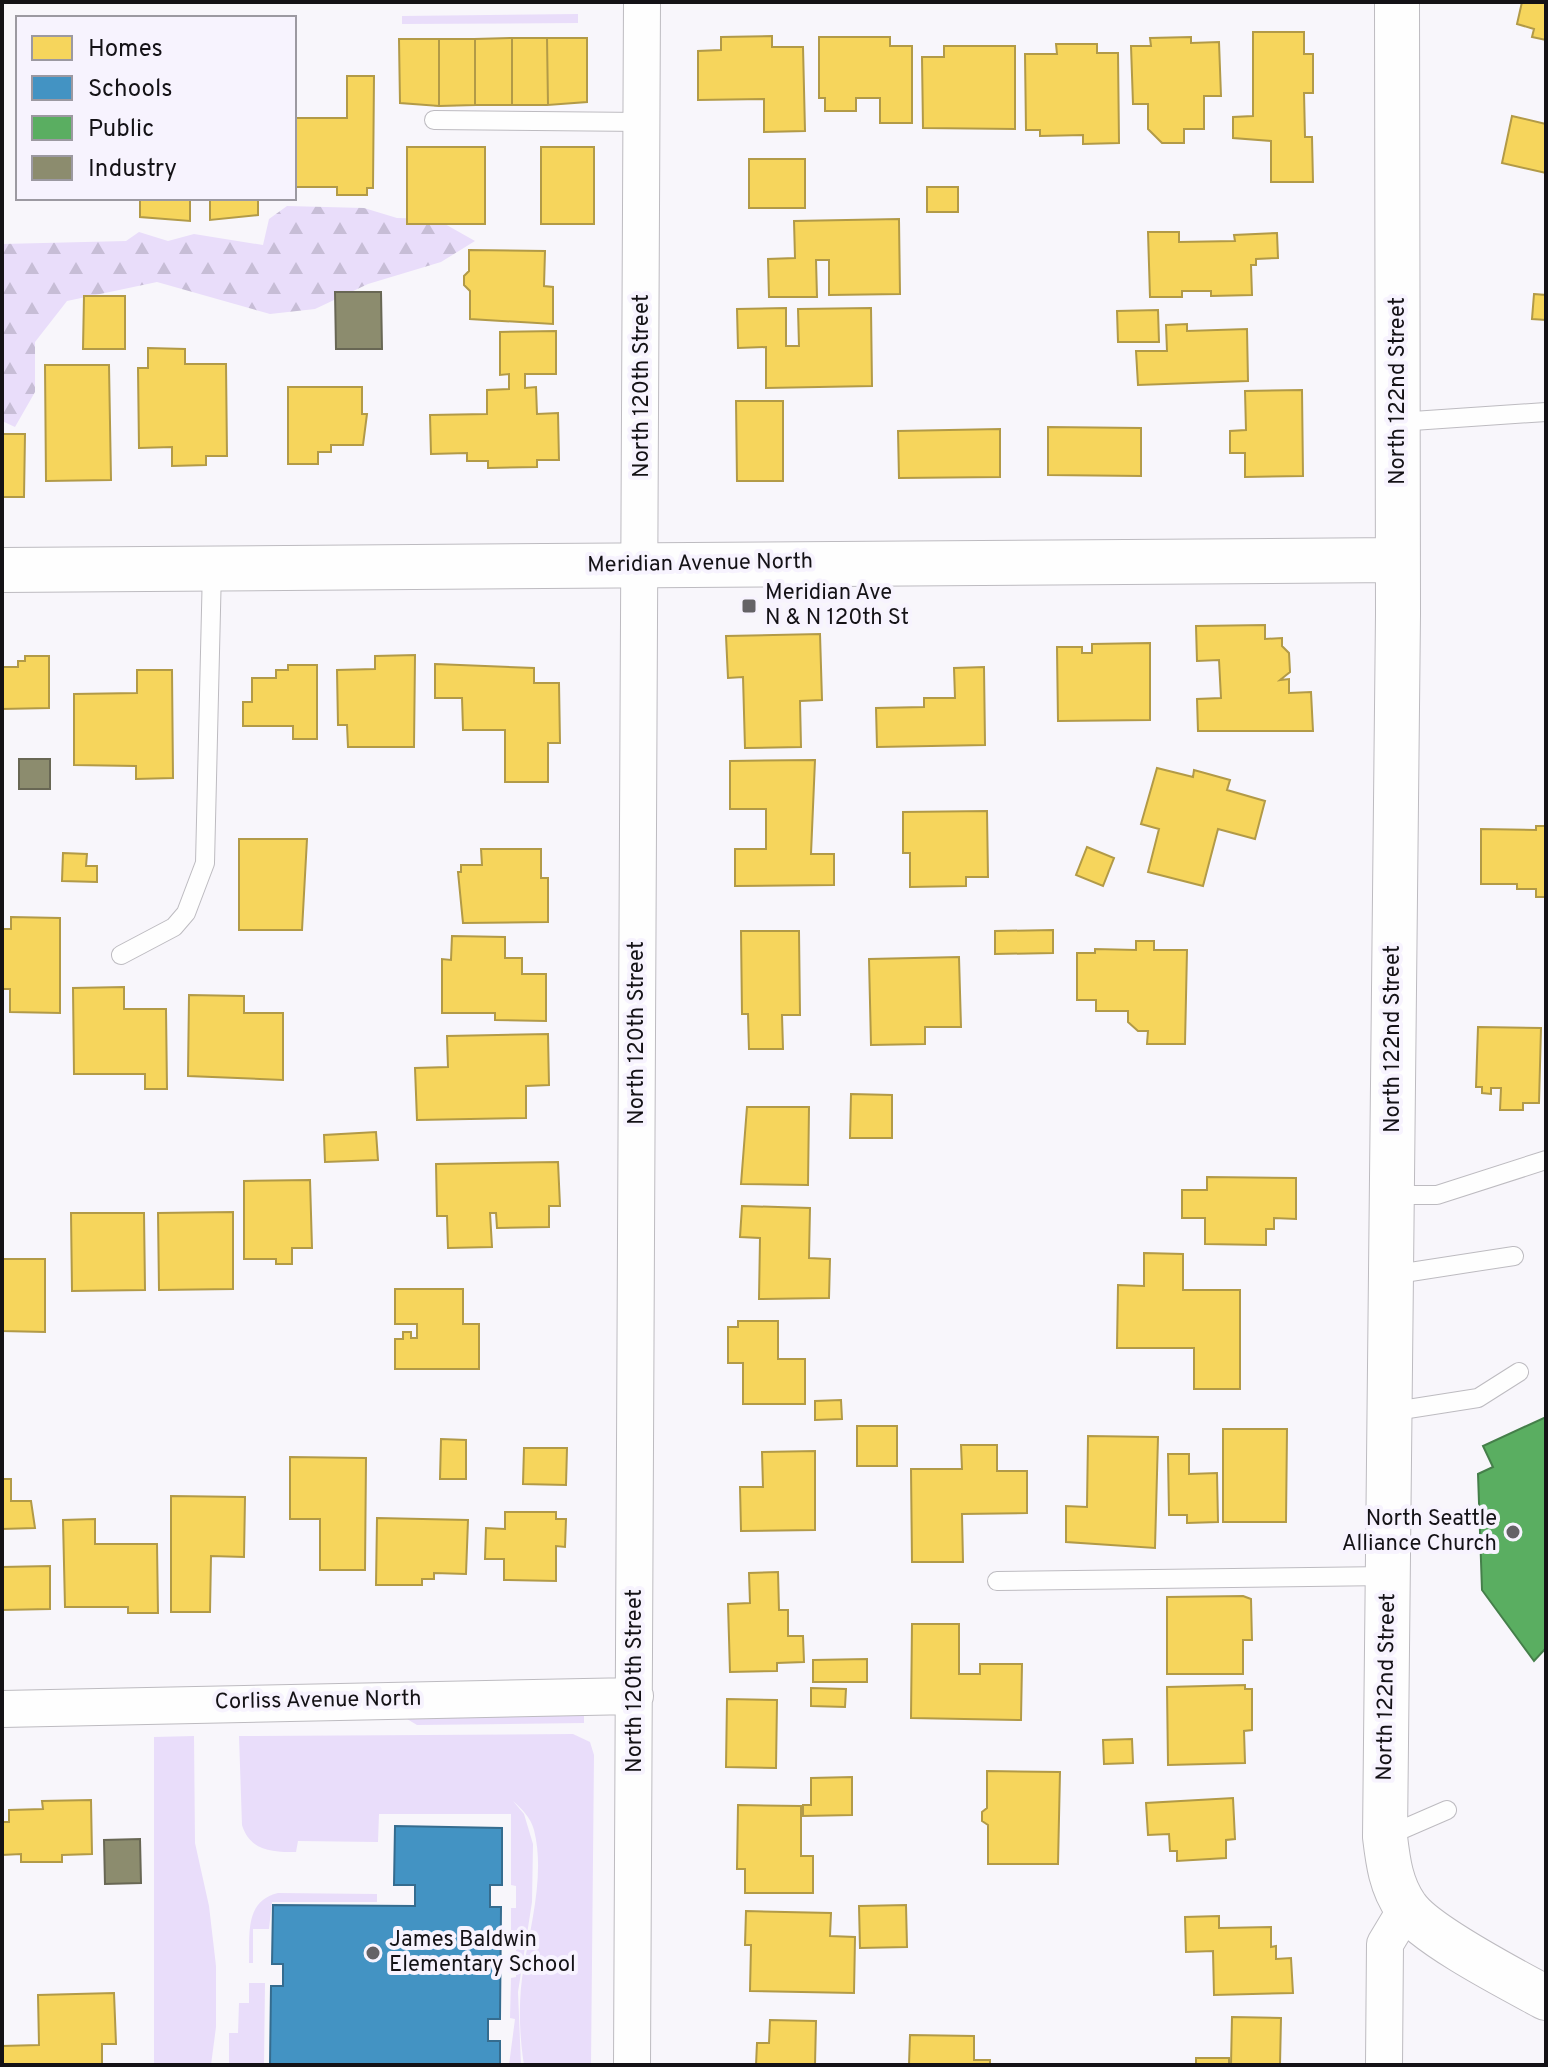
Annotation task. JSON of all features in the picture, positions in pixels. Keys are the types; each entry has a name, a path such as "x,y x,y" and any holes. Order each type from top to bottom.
{"street":[{"name":"North 120th Street","path":"632,2065 642,2"},
{"name":"North 122nd Street","path":"1397,2 1398,422 1385,1837 1389,1872 1406,1909"},
{"name":"Meridian Avenue North","path":"2,570 1397,560"},
{"name":"Corliss Avenue North","path":"2,1709 635,1696"},
{"path":"1384,2065 1385,1944 1406,1909 1460,1949 1546,1998"}],"lane":[{"path":"434,120 643,122"},
{"path":"1398,422 1546,412"},
{"path":"121,955 174,927 186,913 205,863 212,568"},
{"path":"1392,1195 1437,1195 1546,1160"},
{"path":"1391,1275 1514,1256"},
{"path":"1389,1412 1478,1398 1519,1372"},
{"path":"997,1581 1388,1576"},
{"path":"1385,1837 1447,1810"}],"green space":[{"path":"578,14 578,23 402,24 402,16"},
{"path":"287,206 364,208 397,218 436,219 475,241 441,262 368,284 315,309 270,314 157,282 67,301 35,342 35,392 15,427 2,421 2,244 126,241 139,232 168,241 194,234 263,245 269,219"},
{"path":"584,1714 584,1723 417,1725 402,1716"},
{"path":"573,1734 590,1742 594,1755 591,2065 524,2065 520,2028 521,1990 536,1898 538,1863 533,1826 526,1814 513,1801 524,1814 533,1844 532,1902 518,1992 521,2065 509,2065 515,2019 510,2018 511,1978 516,1977 516,1948 511,1948 511,1908 516,1908 516,1886 511,1885 511,1814 379,1814 378,1842 298,1841 296,1852 270,1850 256,1845 242,1825 239,1736"},
{"path":"194,1736 195,1843 209,1906 216,1966 216,2027 211,2065 154,2065 154,1737"},
{"path":"278,1893 377,1894 377,1902 272,1902 269,1929 253,1929 253,1963 249,1963 254,1911 267,1897"},
{"path":"249,1983 265,1983 264,2065 229,2065 229,2033 238,2033 239,2003 249,2003"}],"building: Homes":[{"path":"1522,2 1546,2 1546,40 1532,37 1534,29 1517,24"},
{"path":"1253,32 1304,32 1304,54 1313,54 1313,93 1304,93 1305,137 1312,137 1313,182 1271,182 1271,141 1233,138 1233,117 1253,116"},
{"path":"772,36 772,47 803,47 805,131 764,132 764,99 698,100 698,51 721,50 721,37"},
{"path":"819,37 890,37 890,46 912,46 912,123 880,123 880,98 856,98 856,111 825,111 825,98 819,98"},
{"path":"1191,37 1191,43 1219,42 1221,96 1204,96 1204,129 1184,129 1184,143 1162,143 1148,129 1148,104 1133,104 1131,46 1151,46 1150,38"},
{"path":"512,38 512,105 475,105 475,39"},
{"path":"512,38 547,38 548,105 512,105"},
{"path":"547,38 587,38 587,102 548,105"},
{"path":"399,39 439,39 439,106 400,103"},
{"path":"439,39 475,39 475,105 439,106"},
{"path":"1056,44 1097,44 1097,53 1118,53 1119,143 1083,144 1083,135 1040,136 1040,130 1026,130 1025,54 1057,54"},
{"path":"944,46 1015,46 1015,129 923,128 922,57 944,57"},
{"path":"347,76 374,76 373,188 367,188 367,195 337,195 337,187 296,187 296,118 347,118"},
{"path":"1512,116 1546,124 1546,173 1502,163"},
{"path":"407,147 485,147 485,224 407,224"},
{"path":"541,147 594,147 594,224 541,224"},
{"path":"749,159 805,159 805,208 749,208"},
{"path":"927,187 958,187 958,212 927,212"},
{"path":"140,200 190,200 190,221 140,217"},
{"path":"210,200 258,200 258,215 210,220"},
{"path":"899,219 900,294 829,295 829,260 816,260 817,297 769,297 768,259 795,258 794,221"},
{"path":"1148,232 1179,232 1179,242 1235,241 1234,235 1277,233 1278,258 1256,259 1256,265 1251,265 1252,295 1211,296 1211,291 1182,291 1182,297 1150,297"},
{"path":"469,250 545,251 544,286 553,287 553,324 470,319 470,291 464,285 464,276 469,271"},
{"path":"1534,294 1546,295 1546,320 1532,319"},
{"path":"84,296 125,296 125,349 83,349"},
{"path":"786,308 786,346 799,346 798,309 871,308 872,386 766,388 766,347 738,348 737,309"},
{"path":"1158,310 1159,342 1118,342 1117,311"},
{"path":"1187,324 1187,331 1247,329 1248,381 1138,385 1136,351 1167,351 1166,325"},
{"path":"556,331 556,374 525,374 525,388 536,387 537,414 558,413 559,460 537,460 537,467 488,468 488,461 467,461 467,453 431,454 430,415 487,414 487,390 509,389 509,374 500,375 500,332"},
{"path":"148,348 185,349 185,364 226,364 227,456 206,456 206,465 172,466 172,447 139,448 138,368 148,368"},
{"path":"45,365 109,365 111,480 46,481"},
{"path":"288,387 362,387 362,414 367,414 363,445 331,445 331,452 318,452 318,464 288,464"},
{"path":"1302,390 1303,476 1245,477 1245,453 1230,453 1230,431 1246,430 1245,391"},
{"path":"736,401 783,401 783,481 737,481"},
{"path":"1048,427 1141,428 1141,476 1048,475"},
{"path":"1000,429 1000,477 899,478 898,431"},
{"path":"2,434 25,434 24,497 2,497"},
{"path":"1265,625 1265,639 1282,638 1282,646 1289,653 1290,672 1280,680 1289,679 1289,693 1311,692 1313,731 1198,731 1197,699 1221,698 1219,660 1197,661 1196,626"},
{"path":"820,634 822,700 800,701 801,747 745,748 743,677 728,678 726,636"},
{"path":"1150,643 1150,720 1058,721 1057,647 1082,647 1082,653 1092,653 1092,644"},
{"path":"415,655 414,747 348,747 347,725 338,725 337,670 375,669 375,656"},
{"path":"25,656 49,656 49,708 2,709 2,667 18,667 18,661 25,661"},
{"path":"435,664 534,668 534,683 559,683 560,743 548,743 548,782 505,782 505,730 463,730 462,698 435,698"},
{"path":"288,665 317,665 317,739 293,739 293,726 243,726 243,702 252,702 252,678 276,678 276,670 288,670"},
{"path":"984,667 985,745 877,747 876,708 924,707 924,698 955,698 954,668"},
{"path":"137,670 172,670 173,778 136,779 136,766 74,765 74,694 137,693"},
{"path":"815,760 811,854 834,854 834,885 735,886 735,849 766,849 766,809 730,809 730,761"},
{"path":"1157,768 1193,777 1194,770 1230,780 1227,790 1265,801 1255,839 1218,829 1203,886 1148,872 1159,829 1141,824"},
{"path":"987,811 988,877 966,877 966,886 910,887 910,853 903,853 903,812"},
{"path":"1536,826 1546,826 1546,897 1536,897 1536,889 1517,889 1517,884 1481,884 1481,829 1536,830"},
{"path":"239,839 307,839 302,930 239,930"},
{"path":"1087,847 1114,858 1103,886 1076,875"},
{"path":"481,849 541,849 541,878 548,878 548,922 463,923 458,872 461,872 461,865 482,865"},
{"path":"63,853 87,854 86,866 97,866 97,882 62,881"},
{"path":"11,917 60,918 60,1013 10,1012 10,989 2,989 2,929 11,929"},
{"path":"1053,930 1053,953 995,954 995,931"},
{"path":"741,931 799,931 800,1015 782,1015 783,1049 749,1049 748,1014 742,1014"},
{"path":"452,936 505,937 505,958 522,958 522,974 546,974 546,1021 495,1020 495,1013 442,1013 442,959 451,960"},
{"path":"1136,941 1154,941 1154,950 1187,950 1185,1044 1147,1044 1148,1031 1138,1031 1128,1022 1128,1011 1096,1011 1096,1000 1077,1000 1077,953 1095,953 1095,949 1136,950"},
{"path":"959,957 961,1027 925,1027 925,1044 871,1045 869,959"},
{"path":"124,987 124,1009 166,1009 167,1089 145,1089 145,1074 74,1074 73,988"},
{"path":"189,995 244,996 244,1013 283,1013 283,1080 188,1076"},
{"path":"1478,1027 1541,1028 1539,1103 1523,1103 1523,1110 1500,1110 1501,1088 1491,1088 1491,1094 1482,1093 1482,1087 1476,1087"},
{"path":"548,1034 549,1085 526,1086 526,1118 417,1120 415,1068 448,1067 447,1036"},
{"path":"851,1094 892,1095 892,1138 850,1138"},
{"path":"747,1107 809,1107 808,1185 741,1184"},
{"path":"376,1132 378,1160 325,1162 324,1135"},
{"path":"558,1162 560,1206 549,1206 549,1227 497,1228 496,1213 490,1213 492,1247 448,1248 447,1216 437,1216 436,1164"},
{"path":"1207,1177 1296,1178 1296,1219 1274,1218 1274,1229 1266,1229 1266,1245 1205,1244 1205,1218 1182,1218 1182,1190 1207,1190"},
{"path":"310,1180 312,1248 292,1248 292,1264 276,1264 276,1259 244,1259 244,1181"},
{"path":"742,1206 810,1208 809,1258 830,1259 829,1298 759,1299 760,1238 740,1237"},
{"path":"233,1212 233,1289 159,1290 158,1213"},
{"path":"71,1213 144,1213 145,1290 72,1291"},
{"path":"1144,1253 1183,1254 1183,1290 1240,1290 1240,1389 1194,1389 1194,1348 1117,1348 1118,1285 1144,1286"},
{"path":"2,1259 45,1259 45,1332 2,1331"},
{"path":"395,1289 463,1289 463,1324 479,1324 479,1369 395,1369 395,1339 403,1339 403,1332 411,1332 411,1338 417,1338 417,1324 395,1324"},
{"path":"738,1321 778,1321 778,1359 805,1359 805,1404 743,1404 743,1363 728,1363 728,1327 738,1327"},
{"path":"841,1400 842,1419 815,1420 815,1401"},
{"path":"857,1426 897,1426 897,1466 857,1466"},
{"path":"1223,1429 1287,1429 1286,1522 1223,1522"},
{"path":"1088,1436 1158,1437 1155,1548 1066,1542 1066,1506 1087,1507"},
{"path":"441,1439 466,1440 466,1479 440,1479"},
{"path":"961,1445 997,1445 997,1471 1027,1471 1027,1513 962,1514 963,1562 912,1562 911,1469 962,1469"},
{"path":"524,1448 567,1448 566,1485 523,1484"},
{"path":"815,1451 815,1530 741,1531 740,1487 763,1487 762,1452"},
{"path":"1168,1454 1189,1454 1189,1474 1217,1473 1218,1522 1187,1523 1187,1515 1169,1515"},
{"path":"290,1457 366,1458 365,1570 320,1570 320,1519 290,1519"},
{"path":"2,1479 11,1479 11,1501 31,1501 35,1528 2,1529"},
{"path":"171,1496 245,1497 244,1557 211,1556 210,1612 171,1612"},
{"path":"505,1512 556,1512 556,1519 566,1519 565,1547 556,1546 556,1581 504,1580 504,1559 485,1559 486,1528 505,1529"},
{"path":"377,1518 468,1520 466,1574 434,1573 434,1579 422,1579 422,1585 376,1585"},
{"path":"95,1519 95,1544 157,1544 158,1613 128,1613 128,1607 65,1607 63,1520"},
{"path":"50,1566 50,1609 2,1610 2,1567"},
{"path":"778,1572 779,1610 788,1610 788,1636 803,1636 804,1662 777,1663 777,1671 730,1672 728,1604 750,1603 749,1573"},
{"path":"1243,1596 1251,1599 1252,1640 1243,1640 1243,1674 1167,1674 1167,1597"},
{"path":"912,1624 959,1624 959,1674 980,1674 980,1664 1022,1664 1021,1720 911,1718"},
{"path":"867,1659 867,1682 813,1682 813,1660"},
{"path":"1245,1685 1245,1689 1252,1689 1252,1730 1244,1731 1245,1763 1168,1765 1167,1687"},
{"path":"811,1688 846,1689 845,1707 811,1706"},
{"path":"727,1699 777,1700 776,1768 726,1767"},
{"path":"1132,1739 1133,1763 1104,1764 1103,1740"},
{"path":"987,1771 1060,1772 1058,1864 988,1864 988,1825 982,1821 982,1812 987,1808"},
{"path":"852,1777 852,1815 803,1816 803,1805 811,1805 811,1778"},
{"path":"1233,1798 1235,1839 1226,1840 1226,1858 1177,1861 1177,1851 1170,1851 1169,1834 1148,1835 1146,1803"},
{"path":"91,1800 92,1854 62,1855 62,1862 21,1862 21,1854 2,1855 2,1822 9,1822 9,1810 43,1809 42,1801"},
{"path":"738,1805 801,1806 801,1856 813,1856 813,1893 745,1893 745,1869 737,1869"},
{"path":"906,1905 907,1947 860,1948 859,1906"},
{"path":"746,1911 831,1913 830,1936 855,1937 854,1993 750,1991 751,1945 745,1945"},
{"path":"1219,1916 1219,1928 1271,1927 1271,1947 1276,1946 1276,1959 1291,1958 1293,1993 1214,1995 1213,1951 1186,1952 1185,1917"},
{"path":"114,1993 116,2044 102,2044 102,2065 2,2065 2,2046 39,2045 38,1995"},
{"path":"1232,2017 1281,2018 1280,2065 1231,2065"},
{"path":"770,2020 816,2021 815,2065 756,2065 757,2043 769,2043"},
{"path":"910,2035 974,2036 974,2060 990,2060 990,2065 909,2065"},
{"path":"1196,2058 1229,2058 1229,2065 1196,2065"}],"building: Schools":[{"path":"395,1826 502,1828 502,1885 490,1885 490,1907 501,1907 500,2019 488,2019 488,2041 500,2041 500,2065 270,2065 271,1986 283,1986 283,1964 272,1964 273,1905 415,1906 415,1885 394,1885"}],"building: Public":[{"name":"North Seattle Alliance Church","path":"1546,1417 1546,1648 1534,1661 1482,1590 1478,1474 1493,1467 1483,1446"}],"building: Industry":[{"path":"335,292 381,292 382,349 336,349"},
{"path":"19,759 50,759 50,789 19,789"},
{"path":"140,1839 141,1883 105,1884 104,1840"}],"place":[{"name":"Meridian Ave N & N 120th St","path":"749,606"},
{"name":"North Seattle Alliance Church","path":"1513,1532"},
{"name":"James Baldwin Elementary School","path":"373,1953"}]}
